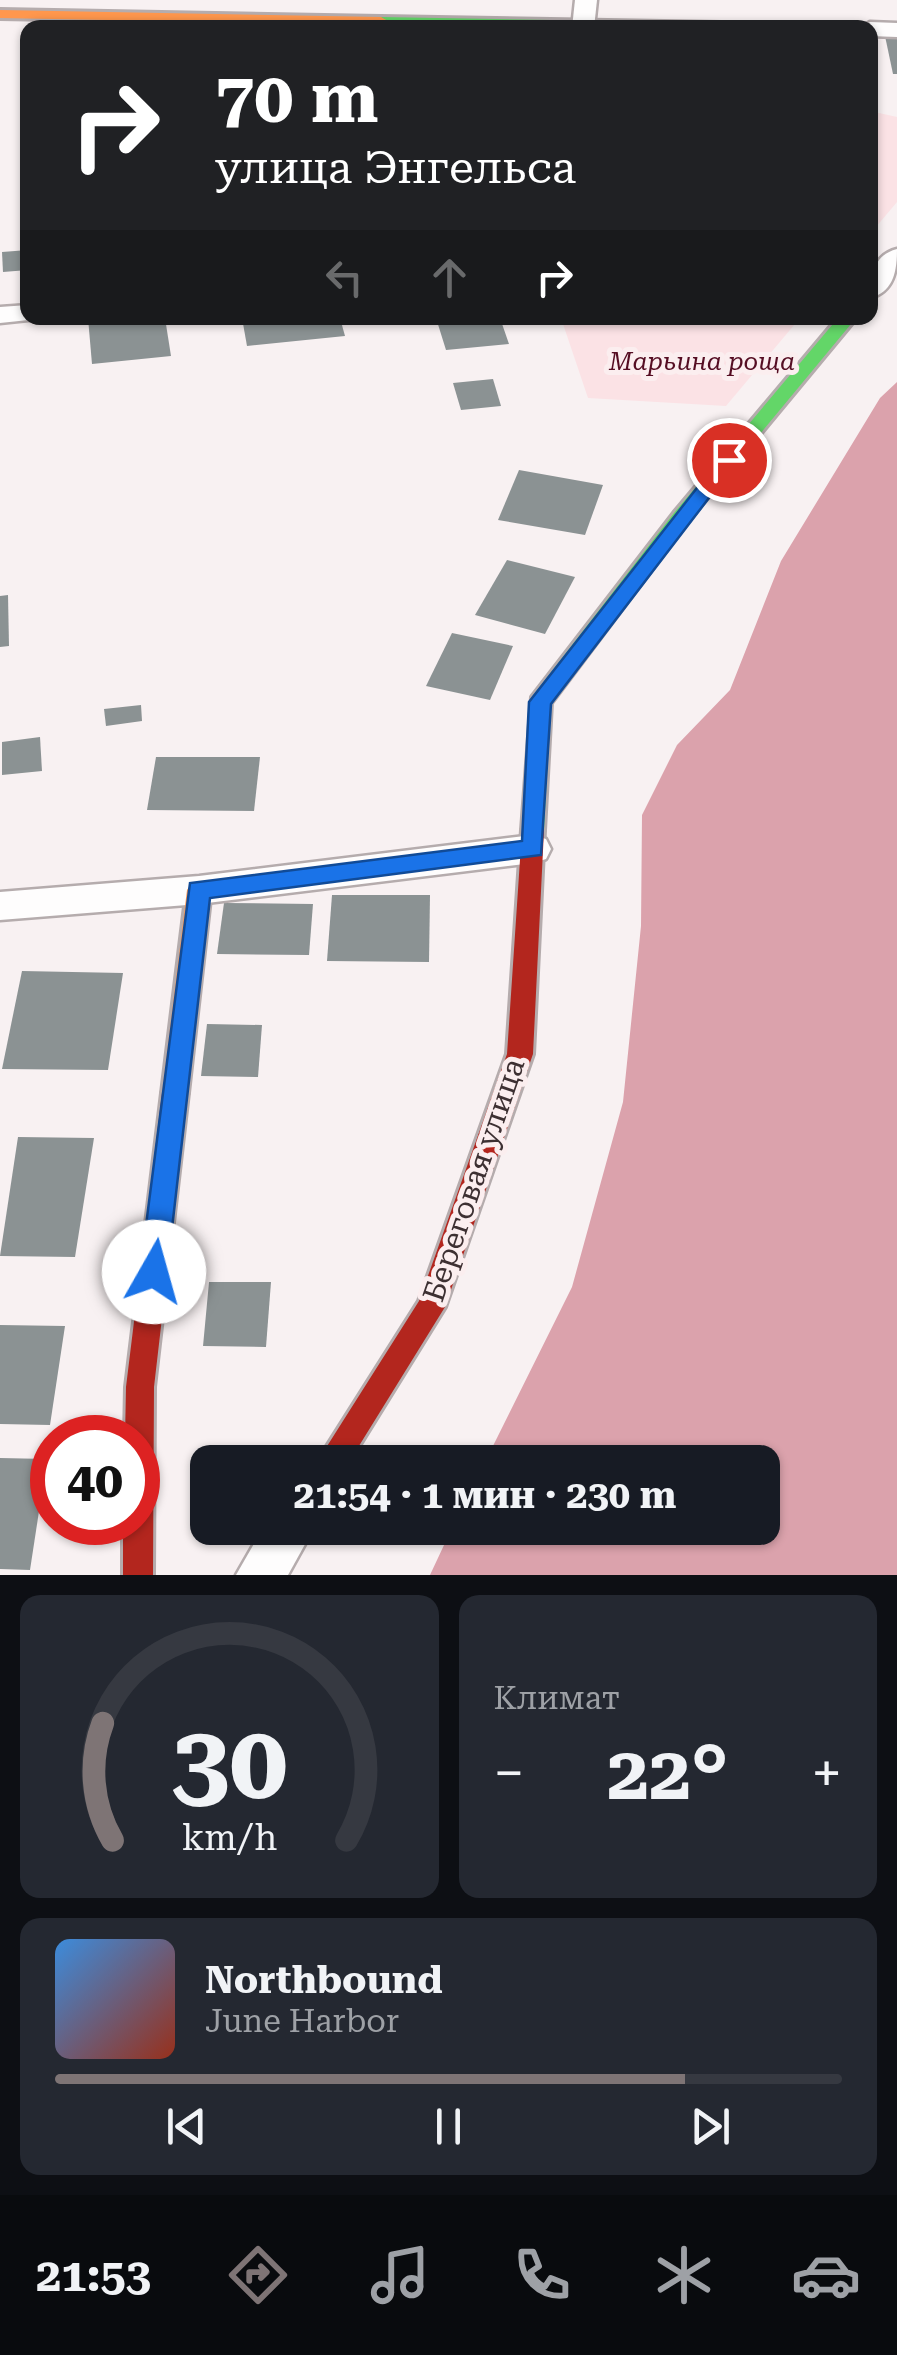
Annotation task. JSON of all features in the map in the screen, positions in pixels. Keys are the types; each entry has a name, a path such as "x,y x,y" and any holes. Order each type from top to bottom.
{"street":[{"path":"0,14 292,20"},
{"path":"878,280 897,257"},
{"name":"Береговая улица","path":"343,1445 432,1307 520,1054 540,702 681,517 841,325"},
{"path":"0,906 199,890 533,848"},
{"path":"138,1575 140,1387 199,890"},
{"path":"260,1575 279,1545"}],"green space":[{"path":"878,113 897,117 897,202 878,225"},
{"name":"Марьина роща","path":"563,325 794,325 726,406 588,398"}],"shaded area":[{"path":"897,382 897,1575 430,1575 444,1545 780,1545 780,1445 493,1445 572,1287 623,1102 641,926 642,815 677,745 730,690 781,561 880,398"}],"building":[{"path":"885,36 897,36 897,74 893,74"},
{"path":"20,251 20,271 3,272 2,252"},
{"path":"89,325 166,325 171,356 92,364"},
{"path":"243,325 342,325 345,336 247,346"},
{"path":"438,325 502,325 509,344 446,350"},
{"path":"493,379 501,406 461,410 453,383"},
{"path":"519,470 603,485 585,535 498,520"},
{"path":"507,560 575,577 545,634 475,615"},
{"path":"8,595 9,646 0,647 0,596"},
{"path":"452,633 513,646 490,700 426,686"},
{"path":"141,705 142,721 106,726 104,709"},
{"path":"40,737 42,771 2,775 2,742"},
{"path":"156,757 260,757 254,811 147,810"},
{"path":"332,895 430,895 429,962 327,961"},
{"path":"224,903 313,904 309,955 217,954"},
{"path":"22,971 123,973 108,1070 2,1069"},
{"path":"207,1024 262,1025 258,1077 201,1076"},
{"path":"18,1137 94,1138 75,1257 0,1256"},
{"path":"209,1282 271,1282 266,1347 203,1346"},
{"path":"0,1325 65,1326 52,1415 30,1415 30,1425 0,1424"},
{"path":"0,1458 30,1459 30,1545 34,1545 30,1570 0,1569"}],"traffic: fast":[{"path":"533,830 540,702 681,517 841,325"}],"traffic: slow":[{"path":"0,14 327,20"},
{"path":"175,1093 199,890"}],"traffic: jam":[{"path":"343,1445 431,1307 520,1054 533,830"},
{"path":"138,1575 140,1387 175,1093"}],"route":[{"path":"154,1272 199,890 533,848 540,702 729,460"}]}
